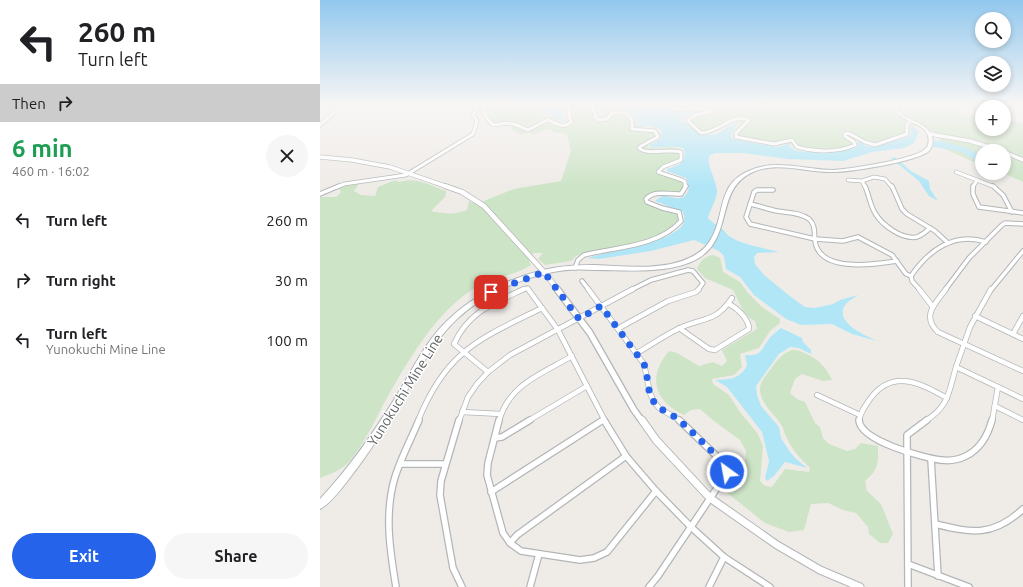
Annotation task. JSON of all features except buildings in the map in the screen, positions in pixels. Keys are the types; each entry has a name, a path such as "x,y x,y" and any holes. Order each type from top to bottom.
{"main road":[{"path":"928,132 930,136"},
{"name":"Yunokuchi Mine Line","path":"320,505 342,484 374,441 432,344 446,325 472,303 485,296 544,272 575,268 654,268 674,265 691,260 699,255 714,240 720,225 727,193 731,186 737,179 753,170 773,167 845,170 888,162 920,155 929,148 931,144 930,136"}],"street":[{"path":"320,194 344,184 396,178 410,173 473,132"},
{"path":"575,268 576,262 585,255 613,250 661,235 677,228 681,222 681,215 679,212 647,202 646,199 648,196 654,194 681,194 686,186 685,182 682,180 658,172 664,166 679,163 681,160 681,152 673,150 650,151 641,150 639,148 658,137 656,132"},
{"path":"737,132 736,137 774,144 792,140 797,147 807,150 844,149 855,145 854,142 845,136 845,134 848,133 865,142 875,145 907,134 907,132"},
{"path":"930,136 970,141 980,144"},
{"path":"1011,155 1023,160"},
{"path":"320,157 377,164 410,173 462,192 491,212 544,272 590,333 642,422 672,459 710,498 777,545 820,570 860,587"},
{"path":"956,172 975,179"},
{"path":"848,180 862,181 874,177 888,182 902,209 913,219 930,228 947,242"},
{"path":"1012,212 1000,191 995,187 977,180 972,186 972,190 979,207 985,209 1012,212 1023,213"},
{"path":"862,181 874,212 884,224 909,237 916,238 930,228"},
{"path":"774,190 757,190 754,192 746,217 750,224 815,239 843,241 858,238 864,239 885,250 897,261 906,274 911,276 912,281 933,307"},
{"path":"750,204 794,213 808,218 813,223 815,228 817,249 822,254 840,263 860,266 897,261"},
{"path":"1023,224 1006,223 969,258 929,314 929,321 932,327 938,332 1023,371"},
{"path":"911,276 932,250 947,242 979,239 986,242"},
{"path":"908,587 907,435 913,428 941,411 947,398 956,367 975,316 994,285 1021,257 1023,251"},
{"path":"462,587 453,568 442,515 440,495 441,481 462,412 468,397 477,384 488,372 510,355 651,280 688,270 693,272 703,283 700,289 696,292 668,301 619,328"},
{"path":"582,280 637,353 648,373 647,384 655,403 660,408 678,419 728,467 727,472 691,527 649,587"},
{"path":"488,372 454,344 470,318 481,310 527,288 558,330 604,420 626,456 656,491 724,558 762,585 770,587"},
{"path":"637,353 679,328 688,324 713,318 722,312 732,298"},
{"path":"679,328 709,349 715,350 749,329 750,325 736,307 729,304"},
{"path":"396,587 390,548 390,509 393,483 426,400 452,364 464,352 488,336 542,308"},
{"path":"975,316 1023,339"},
{"path":"1013,334 1023,316"},
{"path":"572,356 520,386 506,403 501,414 488,463 488,475 491,492 503,533 510,543 521,551 580,560 594,558 607,552 656,491"},
{"path":"956,367 1023,399"},
{"path":"947,398 927,386 915,382 902,380 880,385 873,392 860,415 860,426 864,432 886,444 931,459 947,461 961,459 972,452 984,440 989,429 998,387"},
{"path":"495,438 502,437 587,386"},
{"path":"817,395 860,415"},
{"path":"995,406 1023,420"},
{"path":"462,412 501,414"},
{"path":"491,492 604,420"},
{"path":"510,543 517,535 626,456"},
{"path":"931,459 938,576"},
{"path":"401,464 445,464"},
{"path":"935,524 959,530 979,531 999,528 1014,519 1023,509"},
{"path":"530,587 540,554"},
{"path":"709,587 724,558"},
{"path":"908,564 969,587"}],"green space":[{"path":"517,132 529,132 522,135"},
{"path":"530,132 540,132 536,134 531,135"},
{"path":"556,132 660,132 662,135 661,138 649,144 648,147 675,147 683,152 679,156 679,160 664,165 658,172 682,182 684,185 683,190 673,194 652,194 647,196 644,200 653,206 681,215 676,227 659,235 612,250 586,253 576,256 571,261 545,265 538,259 543,253 533,253 529,261 531,265 526,268 488,281 471,290 445,313 424,338 389,394 366,437 352,459 341,469 320,478 320,197 336,197 341,192 339,187 359,184 354,191 361,195 375,196 378,187 395,180 400,182 412,180 429,184 446,191 445,197 431,211 445,213 462,212 467,210 469,201 476,204 514,189 561,181 571,151 567,134"},
{"path":"698,132 715,132 710,134 705,135"},
{"path":"734,132 910,132 910,135 876,145 865,144 857,139 855,142 857,145 853,148 836,151 806,150 793,148 792,145 788,144 775,146 735,139 732,137"},
{"path":"934,132 975,132 975,136 1011,136 1011,132 1023,132 1023,182 1011,177 1011,144 975,144 975,163 943,148 940,139"},
{"path":"713,255 720,258 723,272 740,282 748,293 762,307 780,319 780,323 770,331 759,348 740,354 742,367 734,375 712,379 713,384 729,395 740,412 758,434 763,446 760,481 765,486 772,487 785,469 809,472 810,468 790,445 780,423 763,401 760,391 763,379 779,359 787,352 798,350 820,363 832,380 823,381 802,374 795,379 790,393 797,399 805,402 815,423 820,427 823,438 829,444 847,451 855,449 861,443 878,446 877,466 873,473 865,481 867,491 881,504 893,534 888,543 880,543 869,534 868,527 856,513 843,510 828,503 811,504 804,530 789,532 765,523 726,492 745,462 746,451 740,440 700,409 691,410 684,415 666,403 660,395 657,388 656,379 662,361 669,351 677,353 699,366 713,362 722,366 727,361 722,350 757,329 755,321 744,312 733,290 705,278 697,269 703,259"}],"water":[{"path":"661,132 698,132 711,135 719,132 733,132 731,136 733,139 777,147 788,144 793,149 798,151 824,152 857,147 858,140 866,146 873,147 909,137 911,132 919,132 914,143 904,148 872,152 843,161 788,159 743,153 715,153 709,156 709,164 717,191 708,218 729,236 735,239 747,244 779,252 757,253 754,257 755,264 764,275 805,307 815,308 833,304 840,300 858,295 845,305 843,311 844,317 852,328 877,341 852,334 832,324 801,325 786,319 754,295 740,277 726,269 724,256 719,251 694,240 651,251 599,259 587,258 666,237 678,230 683,225 683,212 655,201 663,196 682,198 687,193 688,189 686,178 667,171 667,169 681,163 685,153 684,149 679,147 649,147 662,138"},
{"path":"935,140 947,142 975,152 975,159 959,151 933,147"},
{"path":"895,157 911,171 929,181 930,189 938,201 929,196 919,181 890,158"},
{"path":"781,328 802,338 803,342 811,350 811,354 799,348 790,347 779,354 756,386 757,395 761,406 779,427 781,438 788,449 795,458 807,468 785,462 774,476 767,481 765,478 769,461 762,432 727,387 715,380 733,378 744,371 747,366 745,355 758,354 770,338"}],"route":[{"path":"491,292 527,277 544,272 579,319 601,306 619,328 644,364 648,373 647,384 655,403 660,408 678,419 728,467 727,472"}]}
